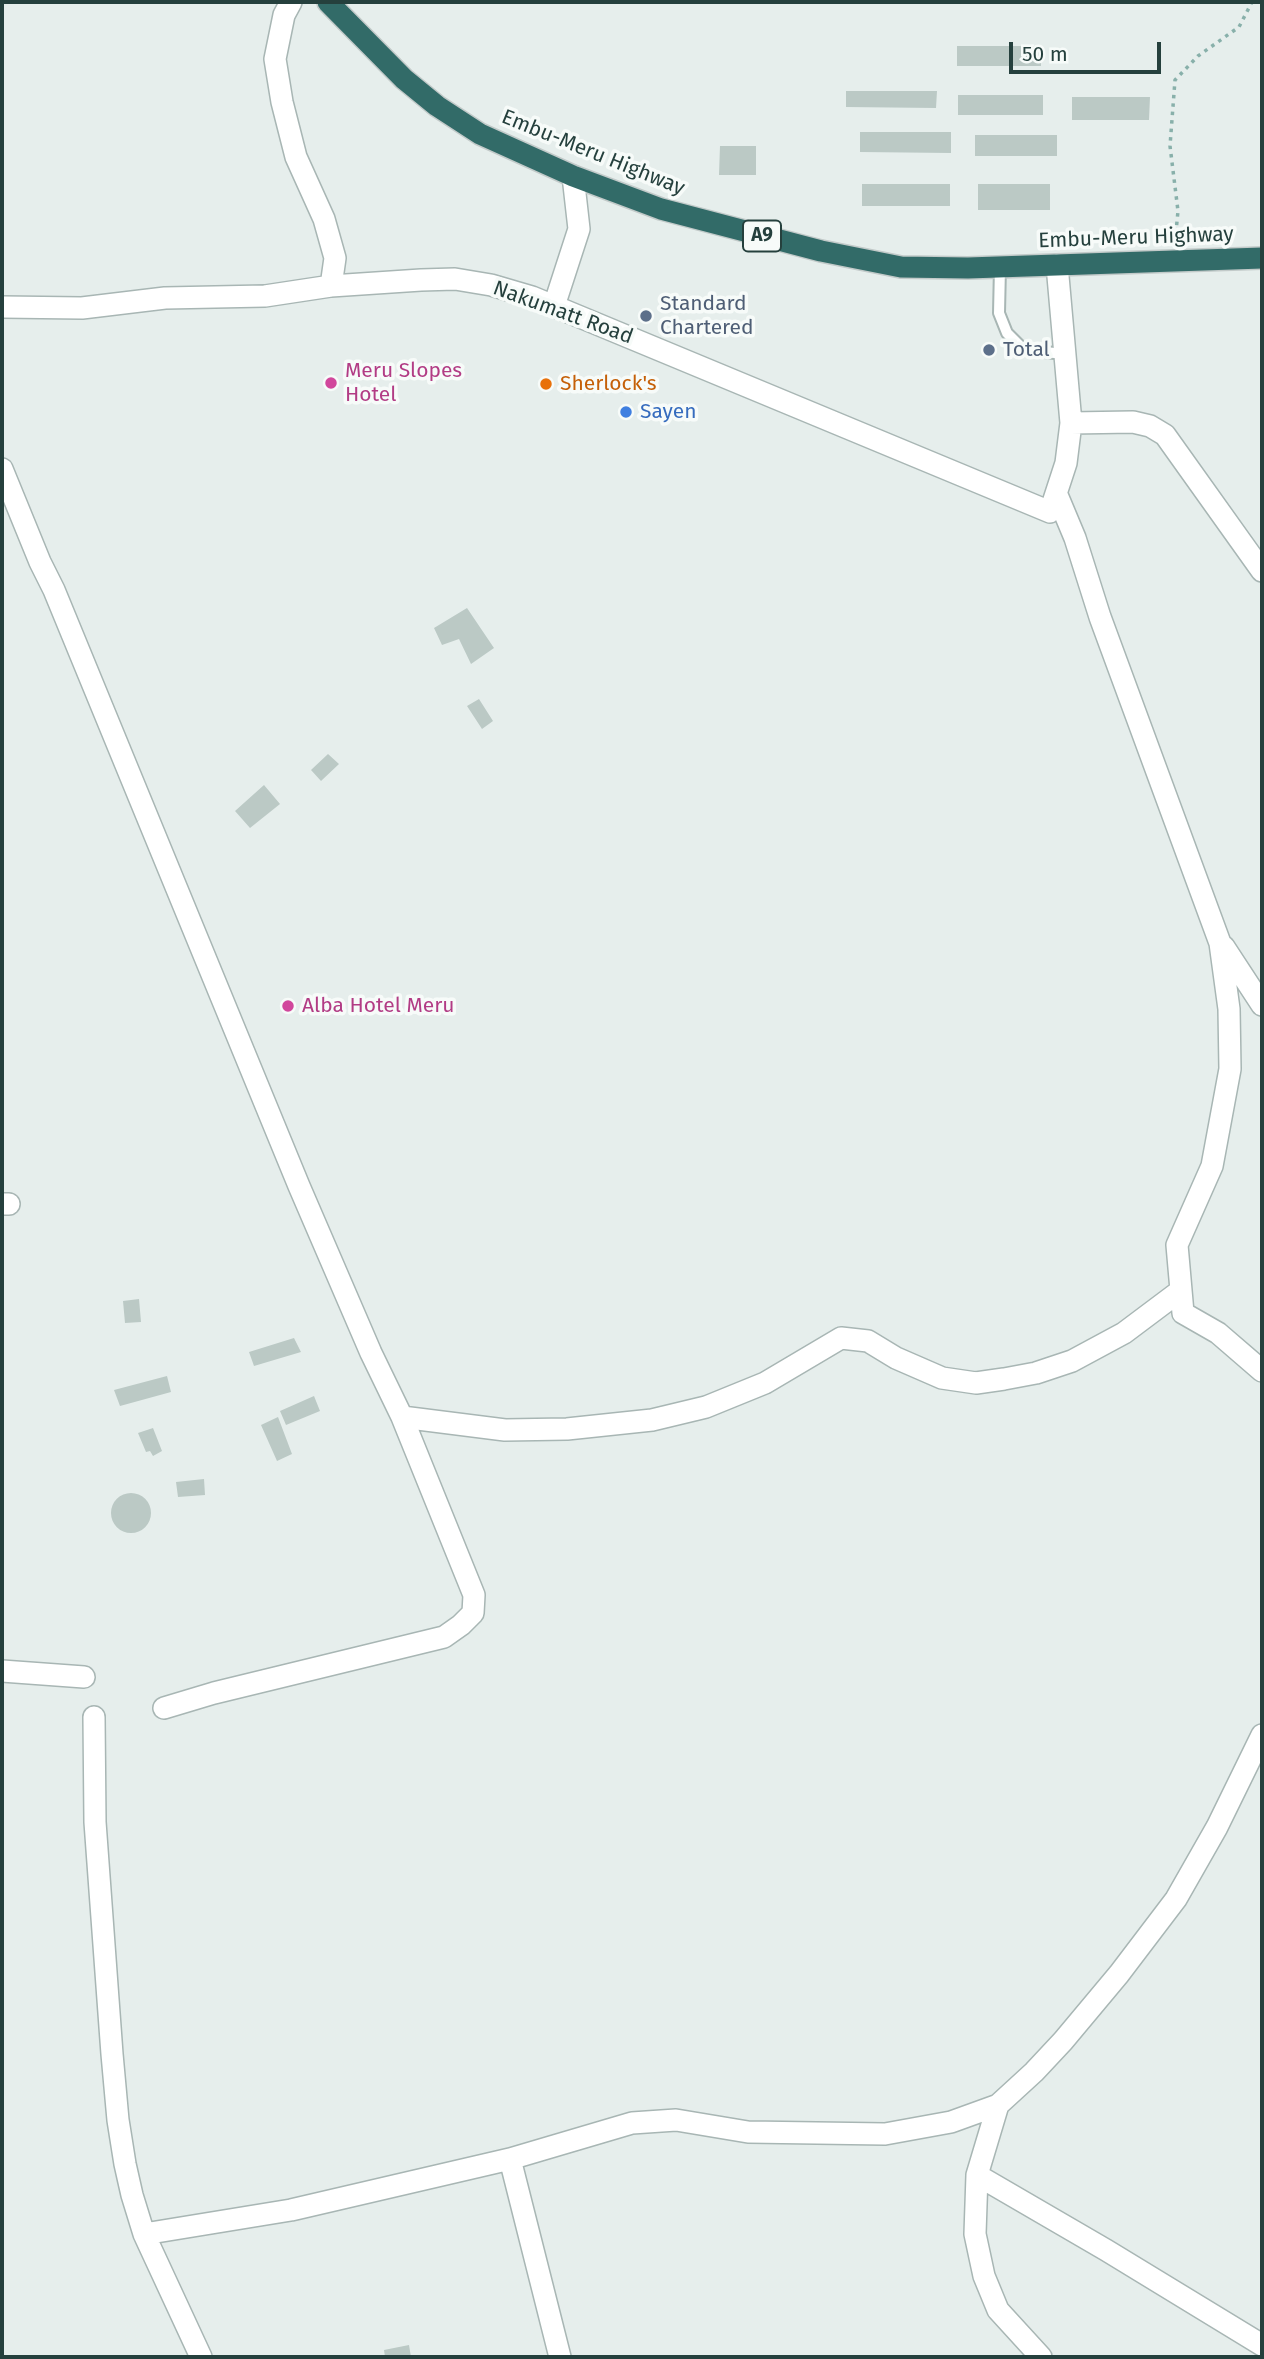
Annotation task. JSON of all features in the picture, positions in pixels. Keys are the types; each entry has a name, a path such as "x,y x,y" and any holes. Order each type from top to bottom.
{"highway":[{"name":"Embu-Meru Highway","path":"328,2 404,79 437,106 480,134 573,176 661,209 821,251 901,267 1000,267 1262,258"}],"street":[{"path":"291,2 284,15 275,59 282,102 296,157 324,219 335,258 331,286"},
{"path":"554,306 579,229 573,176"},
{"path":"1056,265 1071,423 1066,463 1054,503 1075,538 1100,618 1220,943 1229,1009 1230,1069 1212,1166 1177,1245 1184,1313 1218,1333 1262,1371"},
{"name":"Nakumatt Road","path":"2,307 82,308 165,298 265,296 331,286 455,279 491,285 532,296 1054,503"},
{"path":"1071,423 1133,422 1150,426 1165,435 1262,570"},
{"path":"2,469 299,1186 371,1353 402,1417 474,1595 473,1613 444,1637 214,1693 164,1708"},
{"path":"1220,943 1262,1005"},
{"path":"402,1417 505,1430 567,1429 652,1420 706,1407 765,1383 841,1338 868,1341 942,1378 976,1382 1004,1379 1037,1373 1072,1361 1124,1333 1180,1291"},
{"path":"2,1671 84,1677"},
{"path":"94,1717 95,1822 118,2120 132,2196 144,2234 201,2357"},
{"path":"144,2234 291,2210 510,2159 632,2123 676,2120 748,2132 885,2134 951,2122 998,2105 1034,2072 1063,2040 1176,1899 1217,1827 1262,1735"},
{"path":"998,2105 976,2175 975,2234 984,2276 998,2310 1041,2357"},
{"path":"510,2159 560,2357"},
{"path":"976,2175 1107,2250 1262,2345"}],"lane":[{"path":"1000,267 999,313 1007,333 1024,350 1065,354"}],"path":[{"path":"1173,262 1178,211 1170,146 1175,80 1198,56 1239,27 1252,2"}],"building":[{"path":"957,46 1041,46 1041,66 957,66"},
{"path":"846,91 937,91 936,108 846,107"},
{"path":"958,95 1043,95 1043,115 958,115"},
{"path":"1072,97 1150,97 1149,120 1072,120"},
{"path":"860,132 951,132 951,153 860,152"},
{"path":"975,135 1057,135 1057,156 975,156"},
{"path":"720,146 756,146 756,175 719,175"},
{"path":"862,184 950,184 950,206 862,206"},
{"path":"978,184 1050,184 1050,210 978,210"},
{"path":"467,608 494,648 471,664 459,639 442,645 434,628"},
{"path":"479,699 493,721 482,729 467,706"},
{"path":"328,754 339,764 321,781 311,770"},
{"path":"264,785 280,804 250,828 235,811"},
{"path":"139,1299 141,1322 125,1323 123,1301"},
{"path":"294,1338 301,1352 254,1366 249,1352"},
{"path":"167,1376 171,1392 120,1406 114,1390"},
{"path":"314,1396 320,1411 286,1425 280,1411"},
{"path":"278,1417 292,1454 277,1461 261,1425"},
{"path":"153,1428 162,1451 153,1456 150,1451 146,1452 138,1433"},
{"path":"204,1479 205,1495 178,1497 176,1482"},
{"path":"131,1493 139,1494 145,1499 150,1505 150,1521 145,1527 139,1532 131,1533 123,1532 117,1527 112,1521 111,1513 112,1505 117,1499 123,1494"},
{"path":"409,2345 411,2357 385,2357 384,2350"}],"place":[{"name":"Standard Chartered","path":"646,316"},
{"name":"Total","path":"989,350"},
{"name":"Meru Slopes Hotel","path":"331,383"},
{"name":"Sherlock's","path":"546,384"},
{"name":"Sayen","path":"626,412"},
{"name":"Alba Hotel Meru","path":"288,1006"}]}
